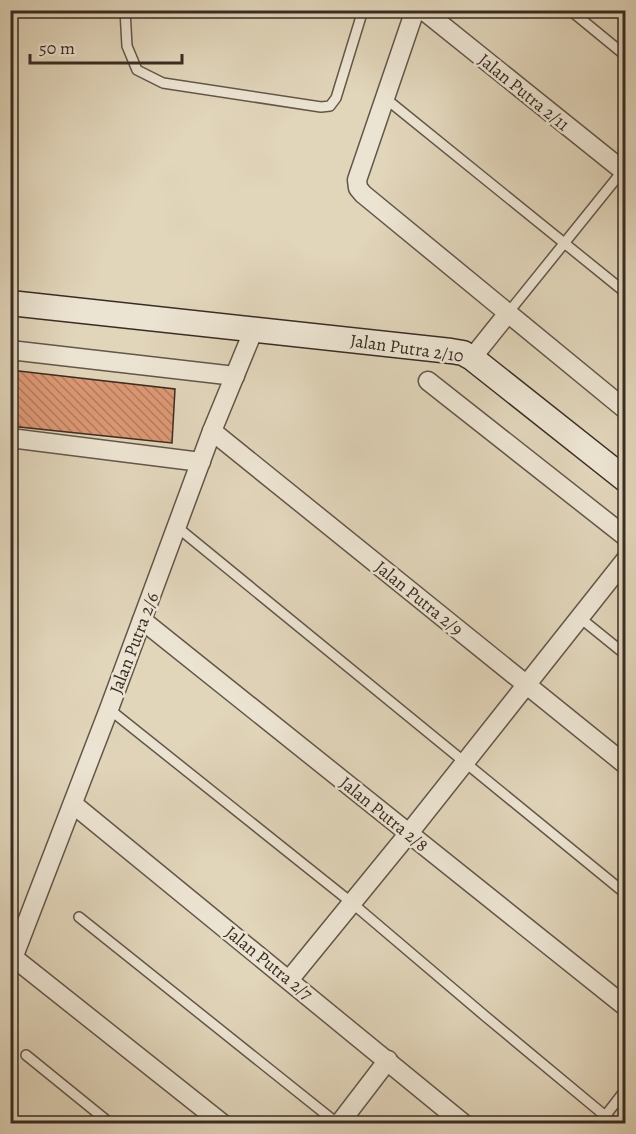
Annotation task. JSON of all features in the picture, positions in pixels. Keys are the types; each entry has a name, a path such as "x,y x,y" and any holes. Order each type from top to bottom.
{"street":[{"path":"415,10 357,180 358,188 626,410"},
{"name":"Jalan Putra 2/11","path":"423,10 624,171"},
{"name":"Jalan Putra 2/10","path":"10,303 463,353 626,480"},
{"path":"472,358 508,314"},
{"name":"Jalan Putra 2/6","path":"223,1124 12,962 16,937 73,804 212,431 254,329"},
{"path":"10,350 235,376"},
{"path":"428,381 626,537"},
{"name":"Jalan Putra 2/9","path":"212,431 626,765"},
{"path":"10,438 201,462"},
{"path":"289,980 626,559"},
{"name":"Jalan Putra 2/8","path":"142,620 626,1007"},
{"name":"Jalan Putra 2/7","path":"73,804 464,1124"},
{"path":"339,1124 388,1060"}],"lane":[{"path":"125,10 127,46 137,70 163,83 321,107 330,106 336,98 363,10"},
{"path":"570,10 626,56"},
{"path":"385,98 626,293"},
{"path":"508,314 624,171"},
{"path":"177,528 626,894"},
{"path":"579,617 626,655"},
{"path":"109,709 352,903 485,1016 602,1120 615,1124"},
{"path":"79,916 339,1124"},
{"path":"26,1055 111,1124"},
{"path":"602,1120 626,1089"}],"building":[{"path":"10,370 175,389 172,443 10,426"}]}
